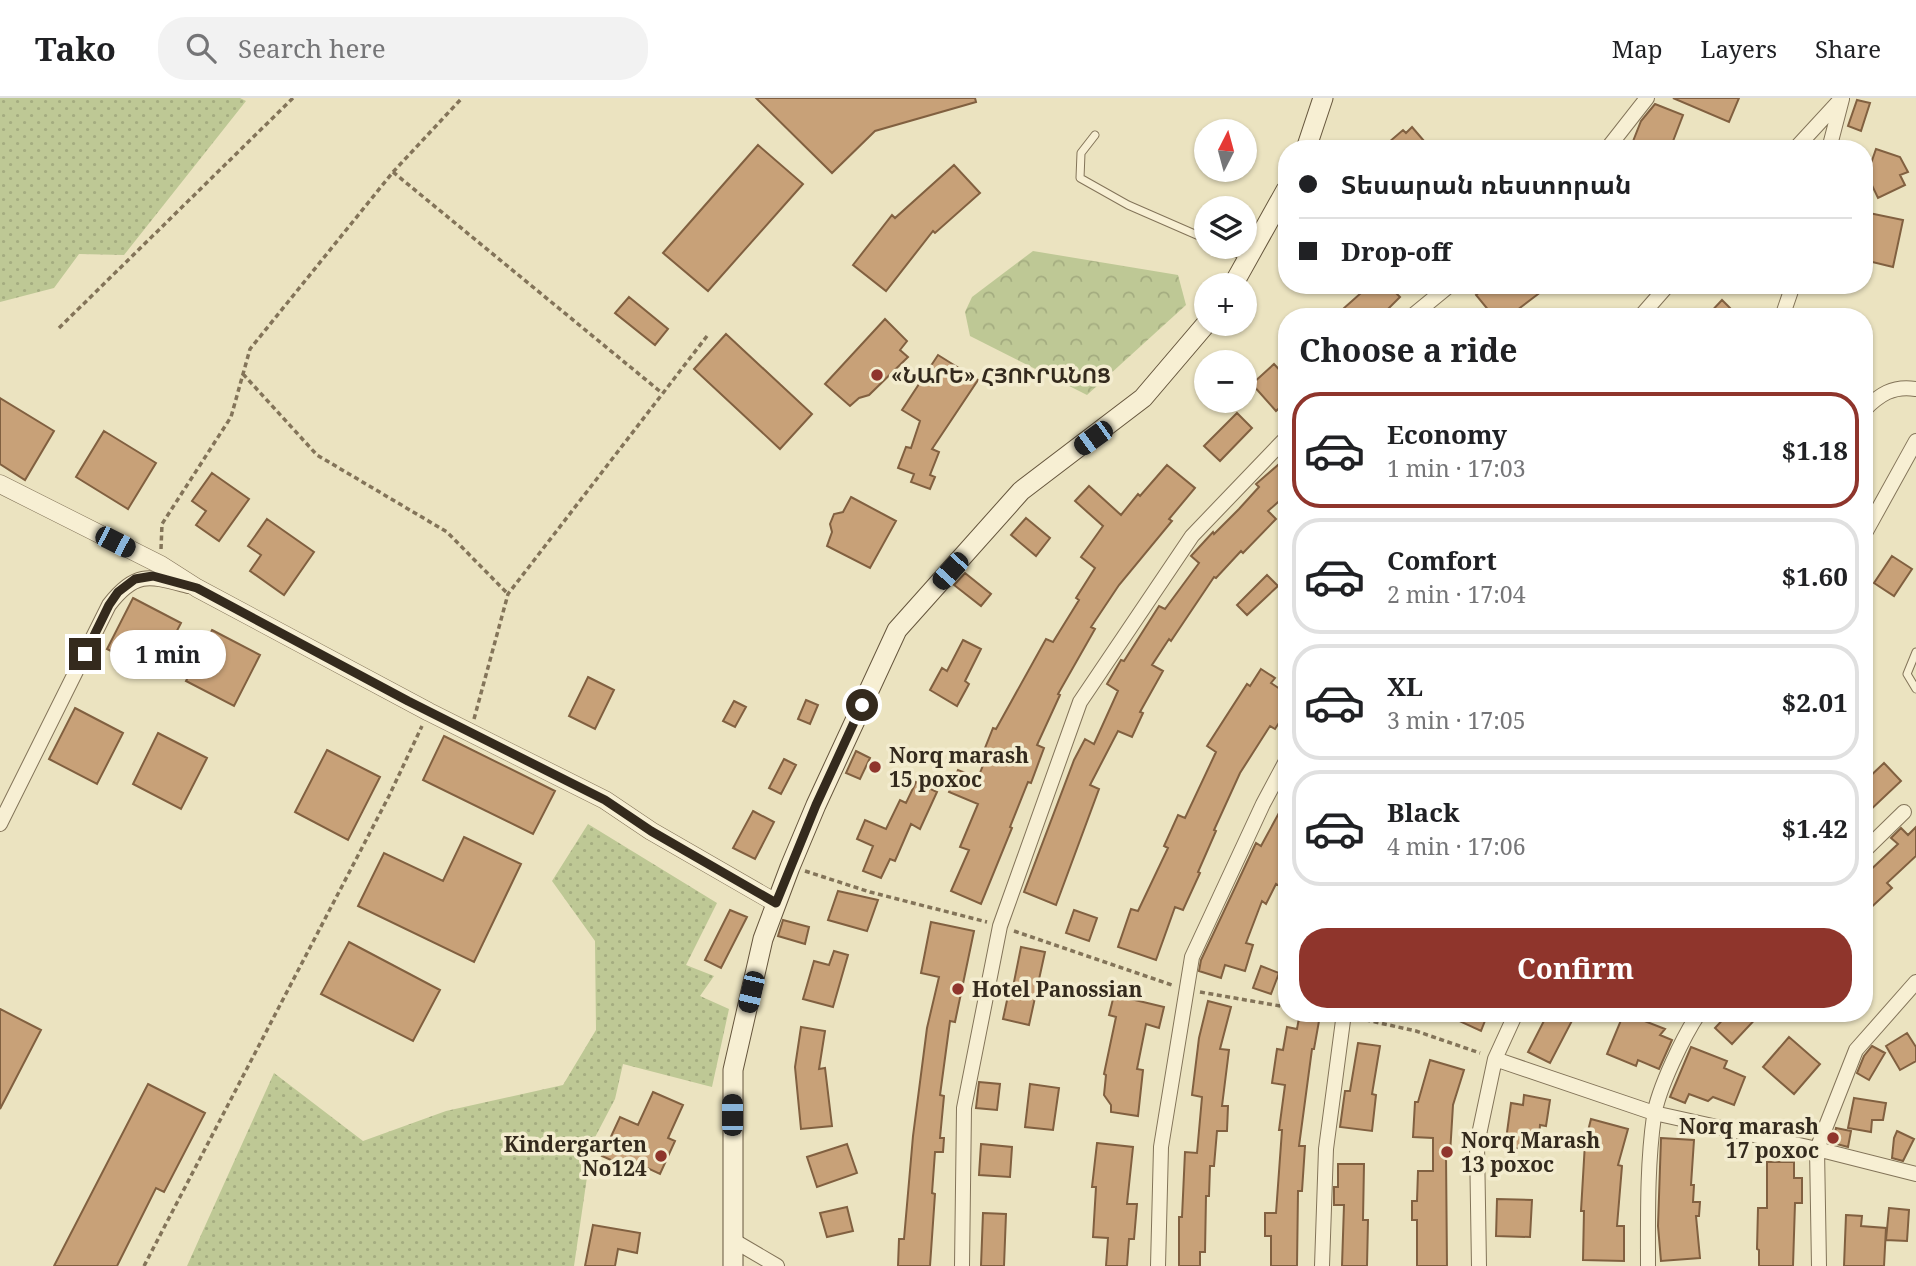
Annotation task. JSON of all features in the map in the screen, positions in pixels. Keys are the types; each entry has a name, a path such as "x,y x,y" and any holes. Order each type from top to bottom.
{"main road":[{"path":"1309,140 1323,98"},
{"path":"1257,242 1278,204"},
{"path":"733,1266 733,1070 763,939 790,867 897,630 1021,491 1143,398 1196,336"}],"street":[{"path":"1614,140 1647,98"},
{"path":"1803,140 1842,98"},
{"path":"1831,140 1842,98"},
{"path":"1421,308 1439,294"},
{"path":"1648,308 1660,294"},
{"path":"1873,401 1889,391 1901,388 1916,389"},
{"path":"1873,517 1916,440"},
{"path":"962,1266 964,1108 1000,926 1080,702 1192,536 1278,446"},
{"path":"0,484 161,565 197,588 429,712 605,800 651,831 776,903"},
{"path":"0,824 109,605 118,592 135,579 153,576 197,588"},
{"path":"1158,1266 1161,1147 1192,957 1278,776"},
{"path":"1873,842 1904,812"},
{"path":"1819,1266 1817,1149 1856,1050 1916,982"},
{"path":"1322,1266 1326,1149 1343,1022"},
{"path":"1479,1266 1477,1144 1495,1059 1512,1022"},
{"path":"1648,1266 1648,1198 1654,1113 1676,1054 1693,1022"},
{"path":"1495,1059 1654,1113 1916,1174"},
{"path":"731,1238 777,1266"}],"lane":[{"path":"1095,135 1081,153 1080,177 1128,205 1194,234"},
{"path":"1916,652 1907,674 1916,689"}],"path":[{"path":"59,328 293,98"},
{"path":"161,565 162,524 231,417 250,349 393,172 462,98"},
{"path":"393,172 663,393"},
{"path":"471,731 508,594 707,336"},
{"path":"243,374 317,455 447,532 508,594"},
{"path":"144,1266 389,796 429,712"},
{"path":"790,867 870,892 968,917"},
{"path":"1000,926 1187,990 1278,1006"},
{"path":"1378,1022 1416,1031 1495,1059"}],"green space":[{"path":"0,98 240,98 246,101 124,255 79,254 54,288 0,302"},
{"path":"1033,251 1178,275 1186,305 1087,395 970,336 965,312 972,297"},
{"path":"588,824 717,903 686,965 714,976 700,996 729,1009 712,1087 623,1064 615,1099 592,1143 574,1266 187,1266 274,1073 363,1141 446,1111 563,1085 596,1030 595,941 552,881"}],"building":[{"path":"756,98 975,98 976,102 875,131 832,173"},
{"path":"1673,98 1739,98 1729,122"},
{"path":"1857,100 1870,103 1861,131 1848,126"},
{"path":"1655,104 1683,115 1673,140 1634,140 1641,121"},
{"path":"1412,127 1423,140 1391,140 1403,130 1406,133"},
{"path":"758,145 803,184 708,291 663,253"},
{"path":"1876,149 1900,157 1908,172 1900,175 1905,185 1878,198 1873,188 1873,158"},
{"path":"954,165 980,193 935,233 933,231 886,291 853,265 892,215 895,218"},
{"path":"1873,214 1903,220 1893,267 1873,262"},
{"path":"1360,294 1397,294 1400,297 1389,308 1344,308"},
{"path":"1538,294 1520,308 1487,308 1476,295"},
{"path":"629,297 668,329 655,345 615,313"},
{"path":"1722,300 1730,308 1714,308"},
{"path":"885,319 907,341 900,350 908,357 869,395 859,398 850,406 825,384"},
{"path":"726,334 812,414 780,449 694,369"},
{"path":"938,355 978,380 932,449 939,452 930,475 935,477 930,489 911,482 914,474 898,468 906,447 911,448 920,421 902,410"},
{"path":"1274,364 1278,368 1276,411 1257,390 1257,379"},
{"path":"0,398 54,431 25,480 0,464"},
{"path":"1237,413 1252,428 1220,461 1204,446"},
{"path":"104,431 156,463 128,509 76,477"},
{"path":"1167,465 1195,488 1169,519 1172,521 1119,585 1091,627 1095,629 1058,694 1060,695 1037,745 1044,748 1031,783 1028,782 981,904 951,891 969,850 960,847 978,804 949,792 958,770 978,778 989,750 985,748 993,728 996,729 1046,639 1053,642 1095,568 1081,557 1103,526 1075,501 1089,486 1121,515"},
{"path":"1278,465 1278,502 1268,511 1276,519 1243,553 1241,551 1216,578 1214,577 1152,665 1163,671 1140,712 1143,713 1132,737 1118,731 1090,785 1099,789 1056,905 1024,892 1074,760 1085,739 1094,744 1118,691 1107,684 1159,606 1165,609 1199,563 1191,556 1259,487 1256,484"},
{"path":"212,473 249,499 219,541 196,525 206,511 192,501"},
{"path":"851,497 896,521 870,568 827,546 834,514 843,512"},
{"path":"1026,518 1050,538 1036,556 1011,535"},
{"path":"267,519 314,552 284,595 250,571 261,555 248,546"},
{"path":"1892,556 1912,569 1894,596 1874,583"},
{"path":"965,573 991,594 981,606 954,585"},
{"path":"1267,575 1278,586 1247,615 1237,605"},
{"path":"133,598 181,623 155,673 107,649"},
{"path":"212,630 260,655 234,706 186,681"},
{"path":"963,640 981,649 965,681 969,684 957,706 930,690 942,668 947,671"},
{"path":"1261,669 1275,678 1271,683 1278,688 1278,724 1275,729 1270,726 1240,773 1214,830 1216,831 1198,872 1200,873 1183,910 1175,907 1156,960 1118,947 1131,909 1138,911 1168,848 1164,846 1178,815 1185,818 1216,752 1207,746 1247,684 1250,686"},
{"path":"588,677 614,690 595,729 569,716"},
{"path":"806,700 818,705 810,724 798,719"},
{"path":"734,701 746,707 735,727 723,721"},
{"path":"75,708 123,733 97,784 49,759"},
{"path":"158,733 207,758 181,809 133,784"},
{"path":"444,736 555,791 533,834 423,780"},
{"path":"327,750 380,777 348,840 295,812"},
{"path":"856,751 870,758 860,779 846,773"},
{"path":"784,759 796,765 781,794 769,788"},
{"path":"1884,763 1901,781 1873,807 1873,773"},
{"path":"916,782 937,792 920,829 911,824 895,861 890,859 881,878 863,871 873,846 857,839 865,820 886,829 900,800 906,803"},
{"path":"753,811 774,822 755,859 733,848"},
{"path":"1278,815 1278,885 1276,884 1266,904 1262,901 1246,943 1253,945 1245,971 1225,965 1221,978 1199,971 1201,960 1256,843 1261,846"},
{"path":"1916,827 1916,856 1887,883 1892,888 1873,906 1873,868 1898,844 1891,838 1901,828 1908,835"},
{"path":"464,837 521,864 474,962 358,906 384,853 443,881"},
{"path":"838,891 878,900 867,931 828,920"},
{"path":"730,910 747,917 721,968 705,960"},
{"path":"1074,910 1097,918 1089,941 1066,933"},
{"path":"783,920 809,927 805,944 778,936"},
{"path":"931,922 974,931 955,1022 950,1021 940,1095 944,1096 940,1138 944,1138 943,1152 935,1152 930,1266 898,1266 899,1239 904,1239 913,1136 927,1028 939,977 921,973"},
{"path":"349,942 440,990 413,1041 321,994"},
{"path":"1021,947 1045,952 1029,1025 1003,1019 1009,991 1012,992"},
{"path":"834,951 848,955 833,1007 803,999 814,961 829,965"},
{"path":"1261,966 1278,973 1271,994 1253,988"},
{"path":"1114,995 1164,1007 1159,1028 1146,1024 1137,1069 1143,1070 1138,1116 1111,1112 1111,1105 1104,1095 1104,1074 1116,1017 1109,1015"},
{"path":"1208,1001 1231,1007 1220,1049 1229,1050 1222,1106 1228,1106 1227,1131 1217,1131 1214,1166 1210,1166 1209,1196 1206,1196 1205,1252 1200,1252 1200,1266 1179,1266 1179,1217 1182,1217 1185,1152 1197,1153 1202,1097 1192,1095 1199,1038"},
{"path":"0,1009 41,1030 0,1109"},
{"path":"1298,1022 1319,1022 1312,1049 1299,1146 1305,1146 1302,1191 1298,1191 1297,1266 1271,1266 1271,1236 1265,1236 1265,1213 1276,1213 1282,1130 1279,1130 1285,1085 1272,1083 1277,1049 1283,1050 1287,1027 1297,1029"},
{"path":"1462,1022 1484,1022 1481,1031"},
{"path":"1543,1022 1571,1022 1550,1063 1528,1052"},
{"path":"1620,1022 1647,1022 1665,1029 1660,1035 1672,1040 1659,1069 1638,1060 1636,1066 1607,1054"},
{"path":"1721,1022 1753,1022 1732,1044 1715,1028"},
{"path":"801,1027 825,1031 819,1069 825,1068 832,1126 801,1129 795,1067"},
{"path":"1907,1033 1916,1047 1916,1061 1900,1070 1886,1046"},
{"path":"1789,1037 1820,1064 1794,1094 1763,1067"},
{"path":"1358,1043 1380,1046 1372,1094 1376,1095 1372,1131 1340,1127 1345,1091 1350,1091"},
{"path":"1872,1046 1885,1053 1869,1080 1857,1073 1864,1056"},
{"path":"1691,1047 1727,1061 1724,1068 1745,1077 1734,1105 1713,1097 1708,1101 1689,1094 1685,1103 1670,1097"},
{"path":"1430,1060 1464,1070 1453,1105 1450,1154 1446,1154 1447,1266 1417,1266 1417,1220 1412,1220 1412,1201 1417,1201 1418,1171 1433,1171 1433,1138 1413,1137 1415,1102 1418,1102"},
{"path":"979,1082 1000,1084 997,1110 976,1108"},
{"path":"148,1084 205,1113 164,1192 156,1188 117,1266 54,1266"},
{"path":"1030,1084 1059,1088 1053,1130 1025,1127"},
{"path":"653,1092 683,1105 668,1138 675,1141 660,1174 626,1158 622,1165 602,1156 620,1117 638,1125"},
{"path":"1524,1095 1550,1100 1546,1126 1540,1125 1538,1150 1505,1147 1511,1103 1523,1105"},
{"path":"1854,1098 1886,1103 1883,1120 1872,1120 1871,1132 1848,1128"},
{"path":"1591,1119 1628,1129 1618,1165 1622,1166 1617,1226 1624,1226 1624,1261 1583,1260 1584,1211 1581,1211 1585,1143"},
{"path":"1836,1128 1851,1131 1848,1147 1833,1143"},
{"path":"1897,1131 1914,1139 1903,1161 1892,1158"},
{"path":"1661,1138 1694,1140 1691,1185 1694,1185 1693,1202 1700,1202 1699,1216 1696,1216 1700,1258 1661,1261 1658,1226"},
{"path":"1097,1143 1133,1147 1127,1204 1137,1204 1134,1239 1129,1239 1127,1266 1106,1266 1108,1238 1093,1237 1096,1187 1092,1187"},
{"path":"847,1144 857,1173 817,1187 807,1157"},
{"path":"981,1144 1012,1147 1010,1177 979,1175"},
{"path":"1767,1162 1794,1162 1794,1178 1802,1178 1802,1203 1795,1203 1793,1266 1759,1266 1758,1208 1767,1208"},
{"path":"1338,1164 1364,1164 1363,1220 1368,1220 1367,1266 1342,1266 1344,1205 1334,1205 1334,1187 1338,1187"},
{"path":"1497,1199 1532,1200 1530,1237 1496,1236"},
{"path":"847,1207 853,1231 827,1237 820,1213"},
{"path":"1889,1208 1909,1210 1907,1241 1886,1240"},
{"path":"983,1213 1006,1214 1004,1266 981,1266"},
{"path":"1846,1215 1862,1216 1861,1226 1886,1228 1884,1266 1844,1266"},
{"path":"593,1225 640,1233 637,1253 618,1249 615,1266 585,1266"}],"place":[{"name":"«ՆԱՐԵ» ՀՅՈՒՐԱՆՈՑ","path":"877,375"},
{"name":"Norq marash 15 poxoc","path":"875,767"},
{"name":"Hotel Panossian","path":"958,989"},
{"name":"Norq marash 17 poxoc","path":"1833,1138"},
{"name":"Norq Marash 13 poxoc","path":"1447,1152"},
{"name":"Kindergarten No124","path":"661,1156"}],"route":[{"path":"85,654 109,605 118,592 135,579 153,576 197,588 429,712 605,800 651,831 776,903 816,805 862,705"}]}
